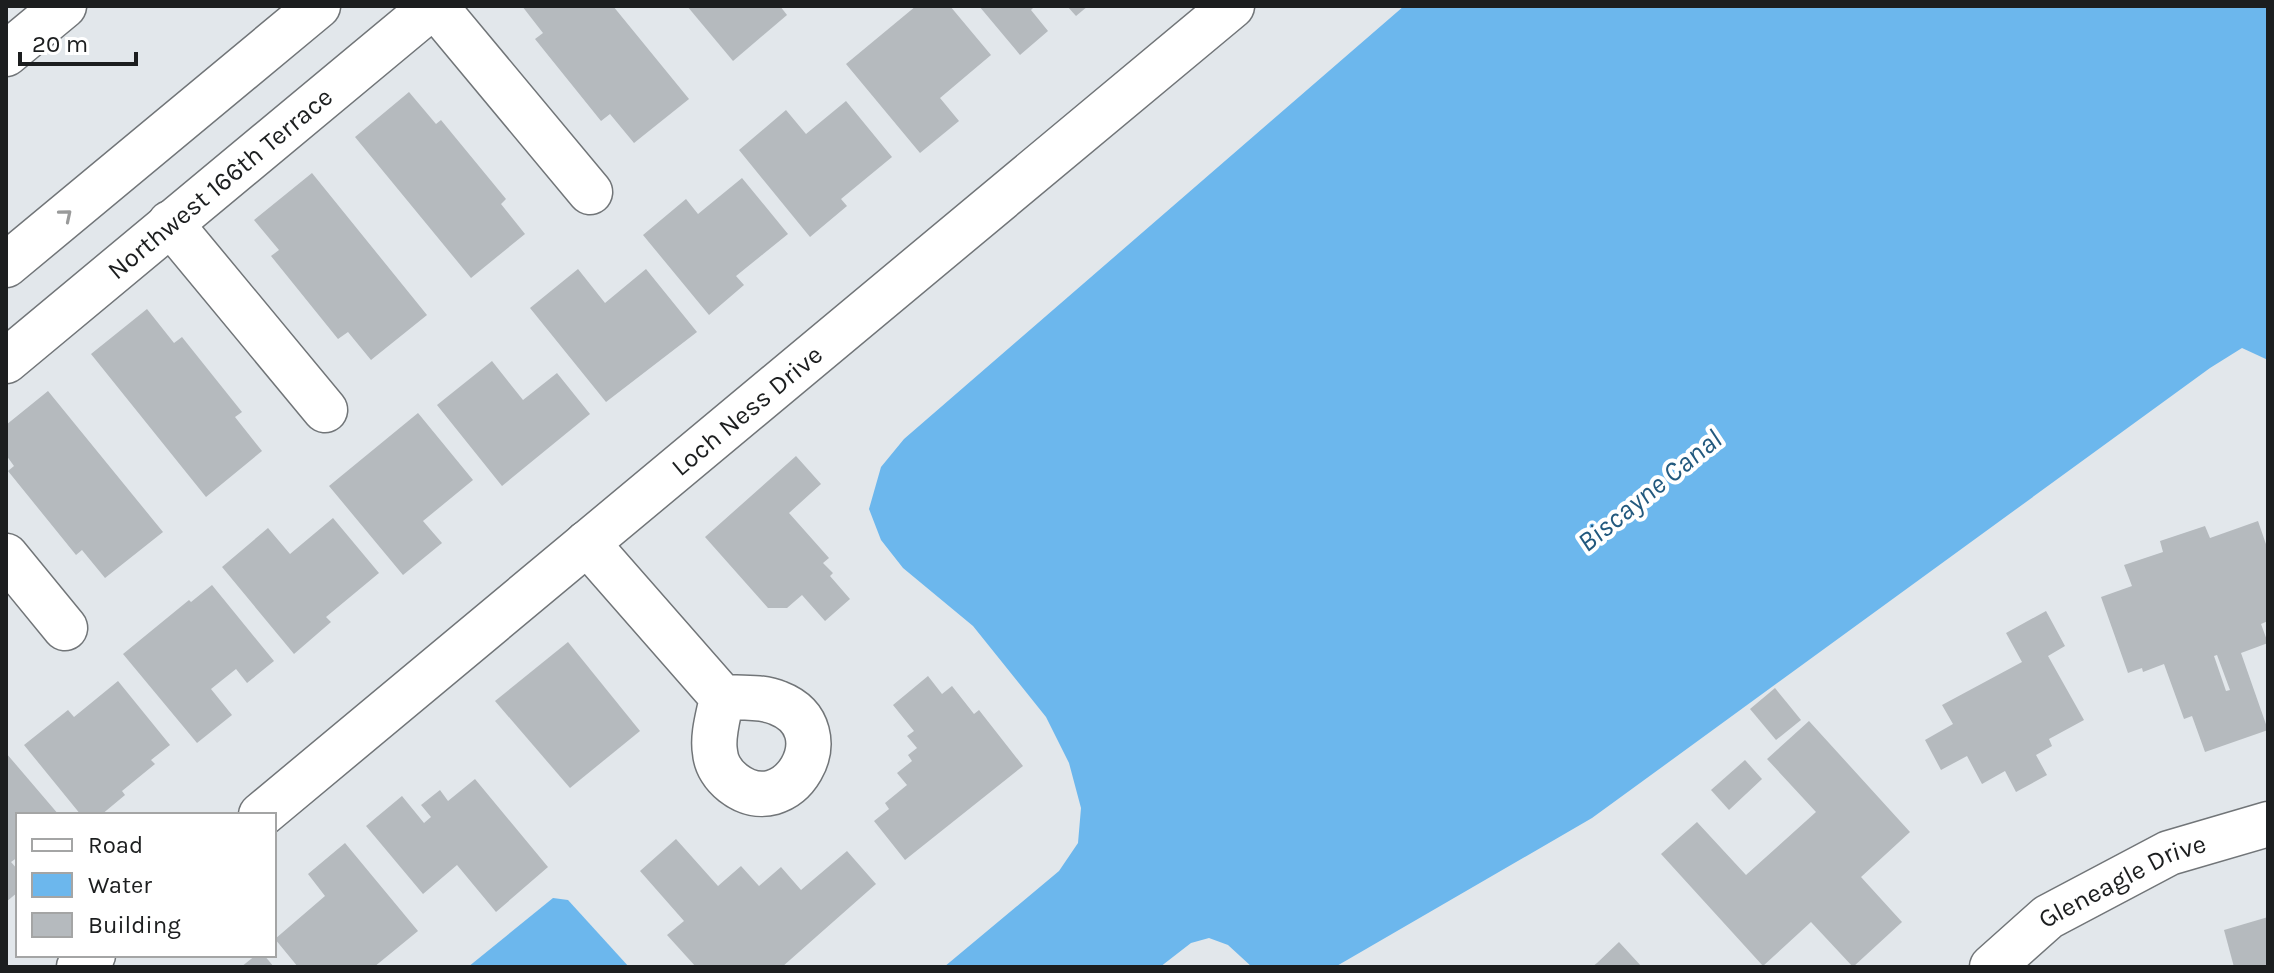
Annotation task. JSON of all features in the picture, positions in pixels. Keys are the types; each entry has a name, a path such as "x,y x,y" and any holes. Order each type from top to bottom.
{"main road":[{"path":"6,54 64,6"},
{"path":"6,265 318,6"},
{"path":"434,6 590,192"},
{"name":"Northwest 166th Terrace","path":"6,361 434,6"},
{"name":"Loch Ness Drive","path":"263,813 1232,6"},
{"path":"170,223 325,410"},
{"path":"587,543 722,697"},
{"path":"6,556 65,628"},
{"name":"Gleneagle Drive","path":"1992,967 2048,917 2169,853 2268,824"}],"water":[{"name":"Biscayne Canal","path":"1404,6 2268,6 2268,360 2242,348 2210,368 1592,818 1335,967 1252,967 1228,945 1209,938 1191,943 1160,967 944,967 1059,871 1078,843 1081,808 1069,763 1046,717 973,626 903,568 881,540 869,509 881,467 904,439"},
{"path":"553,898 568,900 629,967 468,967"}],"building":[{"path":"522,6 613,6 689,99 634,143 610,114 601,121 535,39 543,33"},
{"path":"687,6 780,6 787,15 733,61"},
{"path":"916,6 950,6 991,55 940,98 959,121 920,153 846,64"},
{"path":"979,6 1035,6 1031,10 1048,31 1020,55"},
{"path":"1067,6 1088,6 1076,16"},
{"path":"409,92 436,124 441,120 506,199 501,204 525,234 471,278 355,137"},
{"path":"846,101 892,157 841,199 847,206 810,237 739,150 786,110 806,134"},
{"path":"312,173 427,315 371,360 348,332 338,339 271,256 279,250 254,220"},
{"path":"742,178 788,234 736,276 744,285 709,315 643,235 686,199 698,214"},
{"path":"578,269 605,303 646,269 697,332 606,402 530,308"},
{"path":"147,309 174,343 182,337 242,412 235,417 262,451 206,497 91,354"},
{"path":"492,361 523,400 557,373 590,414 502,486 437,405"},
{"path":"48,391 163,532 105,578 82,550 76,555 8,471 14,466 6,455 6,425"},
{"path":"418,413 473,480 423,521 442,543 403,575 329,486"},
{"path":"796,456 821,484 789,513 829,558 823,563 850,599 825,621 802,595 787,608 768,608 705,537"},
{"path":"333,518 379,573 326,617 331,622 294,654 222,567 268,528 290,554"},
{"path":"2258,521 2268,550 2268,621 2261,624 2268,643 2241,653 2268,730 2205,752 2192,716 2184,719 2164,664 2143,672 2142,668 2128,673 2101,597 2132,586 2124,565 2163,552 2160,541 2205,526 2210,538","holes":["2217,655 2230,690 2226,691 2214,656"]},
{"path":"212,585 274,661 247,683 236,669 211,689 232,715 197,743 123,654"},
{"path":"2046,611 2065,646 2048,656 2084,720 2049,739 2052,746 2036,755 2047,775 2016,792 2005,771 1982,784 1967,756 1941,770 1925,740 1953,724 1942,705 2022,662 2006,633"},
{"path":"568,642 640,731 570,788 495,701"},
{"path":"928,676 942,694 952,686 974,714 979,710 1023,766 905,860 874,821 889,809 885,803 907,785 897,773 912,761 908,755 917,748 907,736 914,731 893,705"},
{"path":"118,681 170,745 151,760 155,764 122,791 125,795 103,813 79,813 24,745 68,710 74,717"},
{"path":"1775,688 1801,720 1776,740 1750,709"},
{"path":"1809,721 1910,832 1861,877 1902,922 1853,967 1811,922 1763,966 1661,854 1697,822 1746,875 1816,812 1767,759"},
{"path":"6,753 57,813 16,813 16,858 11,862 16,868 16,894 6,902"},
{"path":"1745,760 1762,779 1729,810 1711,790"},
{"path":"475,779 548,867 496,912 457,865 423,894 366,826 402,796 424,823 431,817 421,805 440,790 448,801"},
{"path":"676,839 718,886 741,866 759,886 781,867 801,890 847,851 876,884 782,967 696,967 667,935 684,921 640,871"},
{"path":"345,843 418,931 374,967 298,967 276,938 325,896 308,874"},
{"path":"2268,917 2268,967 2234,967 2224,930"},
{"path":"1619,942 1642,967 1592,967 1597,963"},
{"path":"254,957 266,957 274,967 241,967"}]}
